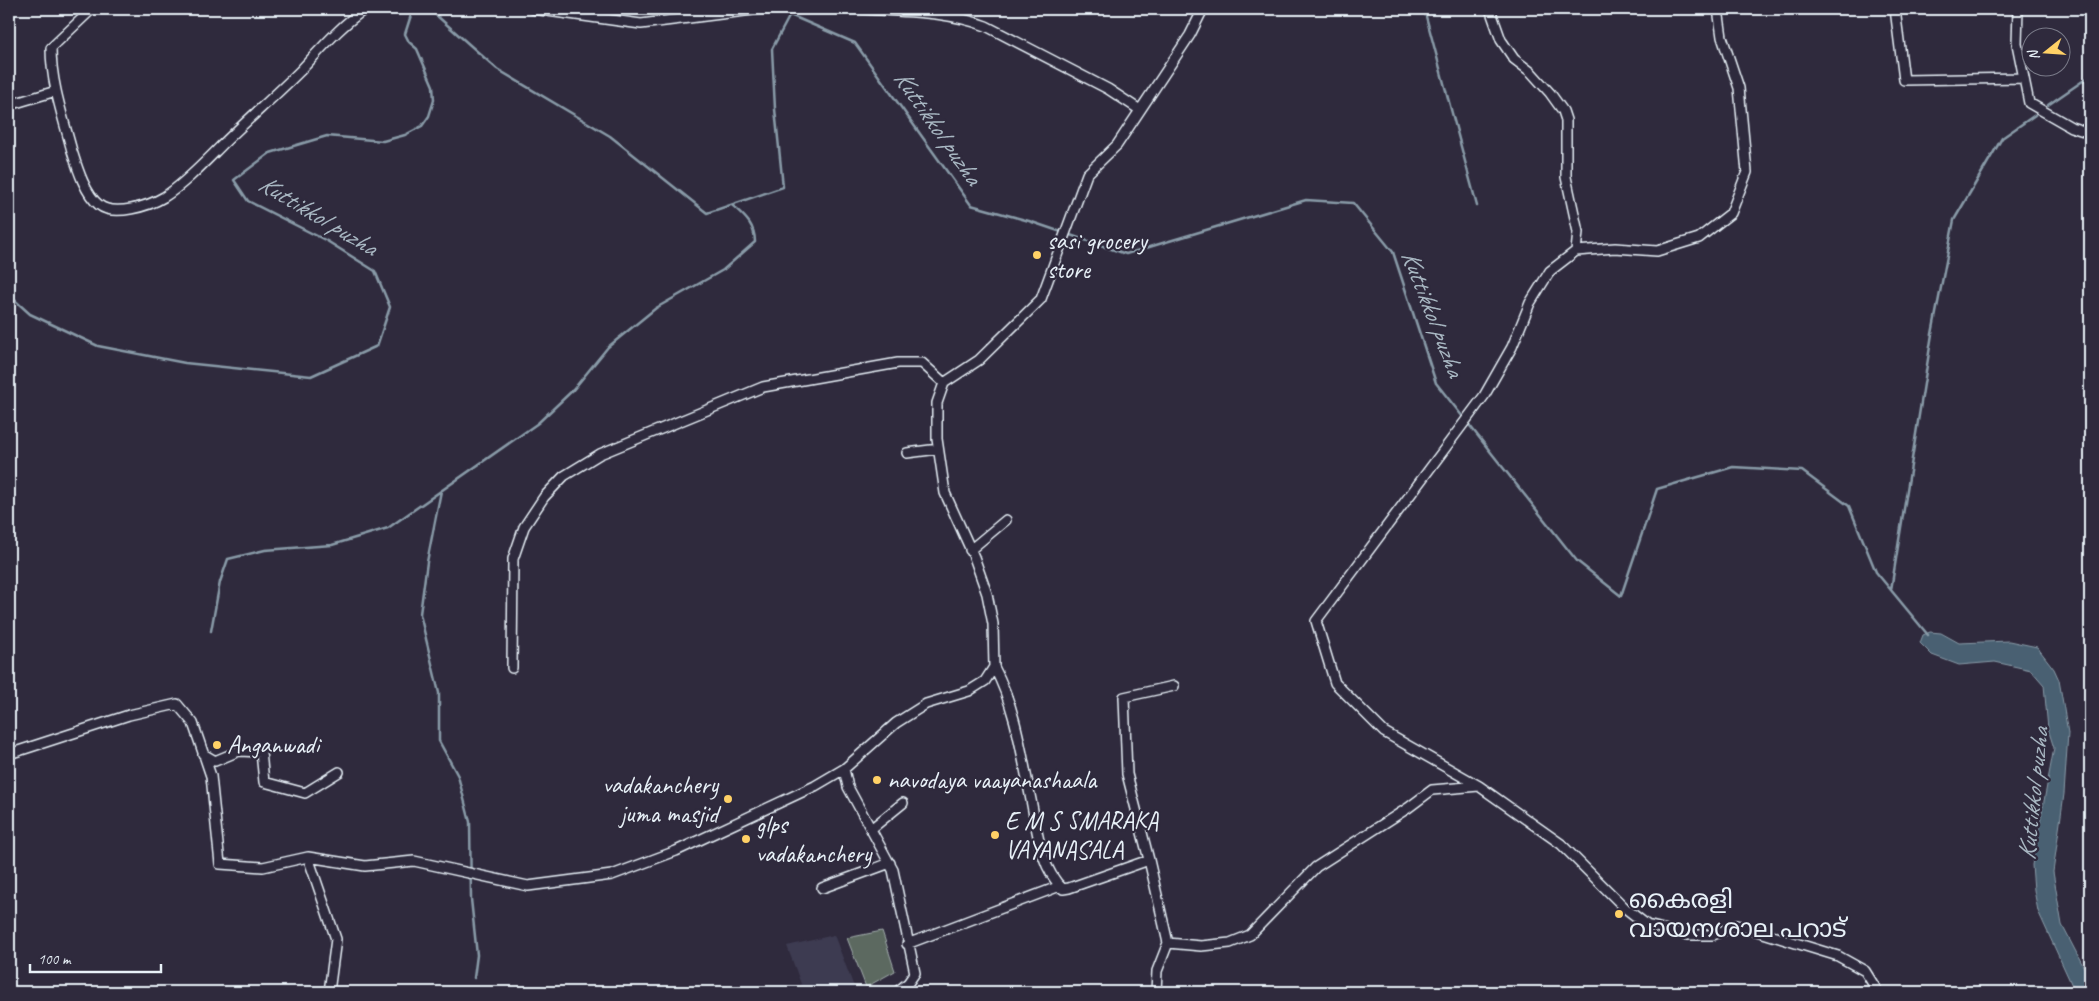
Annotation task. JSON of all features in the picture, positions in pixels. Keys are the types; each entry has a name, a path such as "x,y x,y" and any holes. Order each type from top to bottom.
{"street":[{"path":"92,9 51,48 51,66 56,92 76,165 98,204 105,208 122,210 143,207 164,197 200,167 298,73 347,22 365,9"},
{"path":"533,9 641,24 761,9"},
{"path":"864,9 966,13 986,26 1108,89 1140,110"},
{"path":"1149,860 1069,888 1063,889 1052,877 1042,850 1010,705 994,668 993,624 987,594 945,493 938,449 937,403 944,383 979,360 1041,299 1071,212 1087,174 1117,145 1190,35 1203,9"},
{"path":"1490,9 1501,40 1514,58 1531,72 1564,111 1566,120 1566,177 1578,232 1576,251"},
{"path":"1718,9 1722,37 1739,88 1747,172 1731,213 1698,238 1657,251 1615,248 1576,251 1550,271 1530,302 1512,347 1484,396 1316,621 1334,683 1384,732 1479,786 1561,844 1625,908 1647,925 1688,936 1714,935 1737,926 1838,956 1865,971 1878,992"},
{"path":"1895,9 1904,80 2024,78 2029,103 2071,127 2090,133"},
{"path":"2018,9 2017,44 2022,68"},
{"path":"9,105 56,92"},
{"path":"512,668 513,559 524,527 544,497 564,476 600,454 763,387 898,363 922,364 944,383"},
{"path":"907,453 938,449"},
{"path":"970,550 1006,520"},
{"path":"9,754 129,715 177,704 193,723 211,776 220,864 263,867 308,857 365,866 414,861 528,886 612,875 676,851 815,786 844,769 896,723 926,704 969,691 985,681 994,668"},
{"path":"1156,992 1157,971 1168,943 1127,774 1124,697 1174,686"},
{"path":"204,754 215,761 239,751 261,752 264,782 305,793 339,772"},
{"path":"1446,767 1455,787"},
{"path":"844,769 848,787 890,863 904,912 907,944 914,974 897,992"},
{"path":"1168,943 1201,946 1230,943 1250,935 1316,867 1408,808 1432,790 1479,786"},
{"path":"871,829 903,804"},
{"path":"308,857 336,939 329,992"},
{"path":"822,888 890,863"},
{"path":"907,944 1060,886"}],"shaded area":[{"path":"882,931 895,971 866,987 847,938"},
{"path":"834,935 856,992 804,992 787,946"}],"water":[{"path":"1930,632 1941,633 1959,643 2009,641 2037,647 2054,669 2059,680 2068,733 2064,794 2053,872 2062,925 2090,979 2090,992 2075,992 2038,911 2034,890 2032,865 2054,748 2048,729 2044,685 2031,670 1995,662 1959,665 1932,655 1920,643 1923,635"}],"waterway":[{"name":"Kuttikkol puzha","path":"9,295 30,314 98,346 185,363 311,376 377,346 390,307 375,271 327,241 248,201 234,180 270,153 327,136 383,141 405,135 422,126 429,116 434,100 433,86 417,49 409,42 405,34 412,12 421,9"},
{"name":"Kuttikkol puzha","path":"426,9 436,15 497,69 610,136 707,213 783,187 775,109 772,49 790,15 855,43 971,205 1029,221 1126,254 1306,200 1353,203 1393,252 1436,383 1577,561 1621,596 1657,489 1733,467 1802,471 1849,506 1876,572 1928,635"},
{"path":"1424,9 1477,206"},
{"path":"2048,105 2090,76"},
{"path":"1891,590 1932,334 1954,220 2002,138 2035,115"},
{"path":"211,631 220,582 228,559 265,550 332,545 388,528 538,423 573,390 608,347 656,308 723,270 755,242 751,225 732,205"},
{"path":"441,491 427,562 420,614 439,693 439,741 458,776 470,822 471,899 477,955 474,978"}],"place":[{"name":"sasi grocery store","path":"1037,255"},
{"name":"Anganwadi","path":"217,745"},
{"name":"navodaya vaayanashaala","path":"877,780"},
{"name":"vadakanchery juma masjid","path":"728,799"},
{"name":"E M S SMARAKA VAYANASALA","path":"995,835"},
{"name":"glps vadakanchery","path":"746,839"},
{"name":"കൈരളി വായനശാല പറാട്","path":"1619,914"}]}
